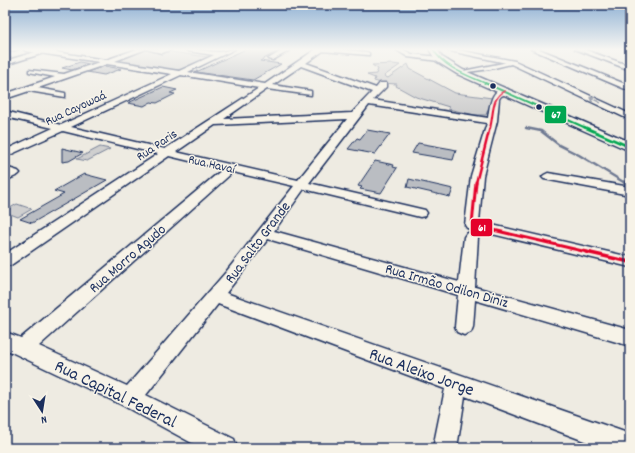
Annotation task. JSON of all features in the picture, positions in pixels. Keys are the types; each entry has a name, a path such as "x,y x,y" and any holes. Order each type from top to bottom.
{"main road":[{"path":"457,70 505,95 630,151"},
{"path":"505,95 630,147"}],"street":[{"path":"5,97 82,70"},
{"path":"161,70 308,92"},
{"name":"Rua Cayowaá","path":"5,154 186,70"},
{"name":"Rua Paris","path":"5,261 289,70"},
{"path":"315,70 372,97 492,121"},
{"path":"460,72 474,70"},
{"path":"533,70 630,117"},
{"path":"585,70 630,89"},
{"path":"31,71 64,76"},
{"name":"Rua Salto Grande","path":"130,398 215,296 354,116 383,85"},
{"path":"29,89 62,95"},
{"path":"464,327 476,176 492,121 505,95"},
{"name":"Rua Havaí","path":"5,114 420,213"},
{"path":"214,122 354,116"},
{"name":"Rua Morro Agudo","path":"14,344 231,168"},
{"path":"5,170 14,173 5,177"},
{"path":"548,177 630,190"},
{"path":"472,231 630,262"},
{"name":"Rua Irmão Odilon Diniz","path":"265,233 630,338"},
{"name":"Rua Aleixo Jorge","path":"215,296 630,446"},
{"name":"Rua Capital Federal","path":"14,344 130,398 225,448"},
{"path":"445,448 457,384"}],"shaded area":[{"path":"378,70 393,70 384,76 388,78 399,70 412,70 455,93 492,98 486,115 475,115 448,109 449,107 416,97 396,86 397,84 374,81 375,78 367,75 376,74"},
{"path":"100,147 110,149 87,161 77,159"},
{"path":"17,204 32,209 18,217 5,212"}],"building":[{"path":"93,70 118,70 104,75 87,72"},
{"path":"200,70 270,70 253,80 196,72"},
{"path":"163,87 177,90 170,93 175,94 157,103 151,102 144,106 128,103"},
{"path":"367,130 390,134 375,154 348,149 357,138 360,139"},
{"path":"418,143 456,150 453,160 412,153"},
{"path":"62,148 83,153 69,161 62,162"},
{"path":"375,161 394,165 393,167 397,168 381,193 360,189 362,187 358,186"},
{"path":"84,174 107,180 32,223 20,219 64,194 54,191"},
{"path":"409,179 453,189 450,197 407,187"}],"waterway":[{"path":"526,128 541,131 559,145 579,155 625,183"},
{"path":"624,182 629,185"}],"transit line":[{"name":"67","path":"457,70 630,147"},
{"name":"61","path":"505,91 498,94 495,99 492,121 477,176 472,225 630,262"}]}
